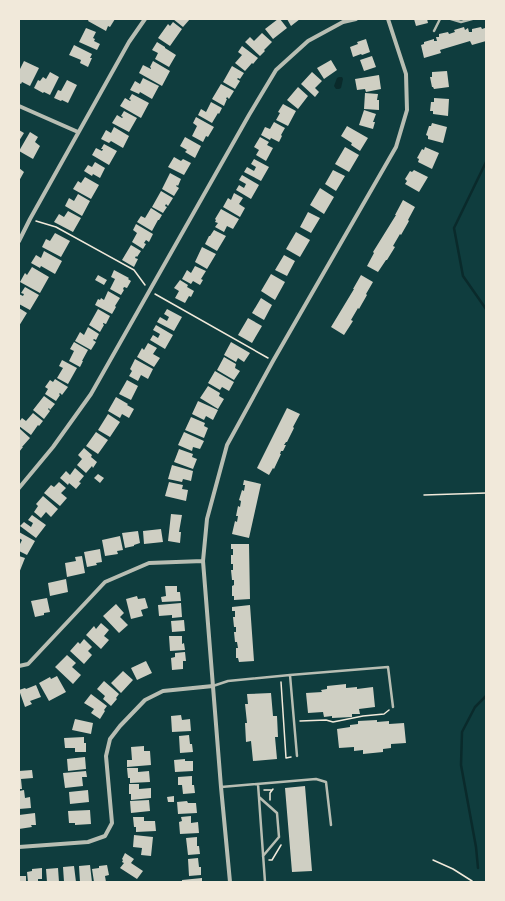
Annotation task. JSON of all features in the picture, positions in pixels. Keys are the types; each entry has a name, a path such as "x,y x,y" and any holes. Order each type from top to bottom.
{"street":[{"path":"19,240 129,42 145,19"},
{"path":"19,488 53,447 91,394 276,70 308,41 343,22 356,19"},
{"path":"230,882 203,561 207,519 227,445 273,361 396,147 407,110 406,74 388,19"},
{"path":"19,106 78,132"},
{"path":"19,666 28,664 105,582 149,563 203,561"},
{"path":"19,847 88,842 105,836 112,823 106,756 110,739 120,726 145,700 163,691 213,686"}],"lane":[{"path":"434,31 440,19"},
{"path":"451,19 461,22 472,19"},
{"path":"213,686 228,681 388,667 393,707"},
{"path":"290,675 297,756"},
{"path":"221,787 316,779 326,782 331,825"},
{"path":"258,784 265,882"},
{"path":"259,797 277,813 279,836 263,858"}],"path":[{"path":"424,495 486,493"},
{"path":"280,676 286,758 297,756"},
{"path":"294,722 326,720 333,722 363,716 384,714 393,707"},
{"path":"274,787 270,793 270,799 274,804"},
{"path":"263,858 272,860 282,843"},
{"path":"433,860 453,869 472,881"}],"water":[{"path":"342,77 343,79 341,88 336,89 334,86 337,78"}],"building":[{"path":"89,19 115,19 110,27 108,26 106,31 88,21"},
{"path":"173,19 190,19 183,27"},
{"path":"280,19 287,28 273,39 265,29"},
{"path":"287,19 300,19 291,26"},
{"path":"414,19 427,19 428,23 416,26"},
{"path":"173,22 182,29 170,46 158,38 168,24 170,26"},
{"path":"464,27 465,30 468,28 469,32 472,32 472,29 481,27 482,29 485,28 486,41 472,45 470,41 440,50 441,53 424,58 421,45 424,44 424,42 434,39 434,41 437,41 436,37 439,37 439,34 448,32 449,34 455,32 454,30"},
{"path":"86,28 96,32 93,38 95,39 94,41 100,44 97,50 79,42"},
{"path":"262,33 272,42 260,56 245,42 250,37 254,41"},
{"path":"366,39 370,52 353,57 350,47 358,44 357,42"},
{"path":"157,42 176,55 169,67 155,59 158,53 152,50"},
{"path":"74,45 92,54 88,67 80,63 81,60 69,55"},
{"path":"242,46 258,58 245,71 235,63 242,55 238,52"},
{"path":"372,56 376,67 364,71 360,60"},
{"path":"331,60 337,70 324,79 317,68"},
{"path":"24,61 39,68 30,86 22,82 21,84 19,83 19,71"},
{"path":"153,61 170,71 162,86 139,73 143,65 151,69 150,67"},
{"path":"232,66 244,73 240,79 237,79 240,81 235,89 223,82"},
{"path":"447,71 449,87 434,89 432,87 430,77 432,77 432,72"},
{"path":"50,72 59,77 50,95 34,88 38,80 40,81 43,77 46,79"},
{"path":"312,72 322,81 315,88 319,92 315,97 301,84"},
{"path":"379,75 381,89 366,92 365,89 357,90 355,79"},
{"path":"143,78 159,86 152,99 140,92 139,94 130,90 135,81 140,84"},
{"path":"67,80 77,85 68,103 54,98 58,90 61,91"},
{"path":"221,84 234,91 229,99 227,97 224,106 212,99"},
{"path":"298,87 308,96 298,109 287,100"},
{"path":"365,93 378,94 377,100 379,100 379,110 364,109"},
{"path":"132,94 149,103 141,118 120,106 125,98 130,101 131,100 129,99"},
{"path":"434,98 449,99 448,116 433,114 433,111 430,111 431,102 434,102"},
{"path":"211,102 222,108 212,123 198,115 201,109 206,112"},
{"path":"283,104 296,111 288,126 276,120 280,113 278,112"},
{"path":"364,110 376,114 373,122 375,122 373,129 359,125"},
{"path":"124,111 137,118 129,132 112,123 117,115 122,118 123,117 121,116"},
{"path":"196,117 214,127 203,142 192,136 197,126 193,123"},
{"path":"274,122 285,128 279,142 271,138 270,140 261,135 265,127 270,129"},
{"path":"432,123 447,127 443,143 428,139 428,136 426,135 429,126 431,126"},
{"path":"347,126 368,138 360,151 351,145 352,143 341,136"},
{"path":"114,127 129,136 123,148 111,141 109,143 101,139 106,130 111,133"},
{"path":"19,130 24,133 19,141"},
{"path":"30,132 38,137 35,142 40,146 33,159 19,151"},
{"path":"185,137 201,146 195,158 185,152 187,150 180,146"},
{"path":"260,137 269,142 267,145 273,148 266,161 256,155 259,150 254,147"},
{"path":"104,144 117,151 109,165 92,155 96,148 102,151 103,149 101,149"},
{"path":"345,147 359,155 349,172 335,164"},
{"path":"425,147 439,153 432,169 418,162 419,159 417,158 422,149 424,150"},
{"path":"174,157 181,161 183,159 191,163 184,175 168,167"},
{"path":"254,159 269,167 261,181 244,172 247,167 254,171 256,167 251,164"},
{"path":"95,162 105,168 100,178 93,174 92,176 84,171 88,165 92,167"},
{"path":"19,168 24,172 19,181"},
{"path":"333,170 345,176 336,191 325,184"},
{"path":"414,170 428,177 419,192 405,184 407,181 405,179 410,171 412,172"},
{"path":"170,173 181,179 178,186 176,186 179,188 174,196 162,189"},
{"path":"242,175 259,185 251,199 236,190 239,185 244,188 246,184 239,180"},
{"path":"85,177 99,185 91,199 73,189 78,181 81,183"},
{"path":"320,188 334,197 324,214 310,205"},
{"path":"161,191 173,198 168,206 166,204 165,206 167,207 163,213 152,207"},
{"path":"234,193 243,198 239,204 245,208 240,217 223,207 228,198 231,200"},
{"path":"78,194 90,201 82,216 65,206 69,198 74,201"},
{"path":"403,200 415,207 408,220 409,221 393,246 395,247 378,272 367,266 374,253 373,252 396,215"},
{"path":"151,208 162,215 152,231 137,222 141,216 145,218"},
{"path":"221,209 239,219 233,229 227,226 224,232 215,227 218,223 215,222 215,219"},
{"path":"68,211 81,218 73,232 54,222 59,214 64,217"},
{"path":"308,212 320,218 311,233 300,227"},
{"path":"136,224 153,234 149,242 146,240 144,243 146,244 143,249 132,242 137,233 133,230"},
{"path":"214,230 226,236 217,251 205,244"},
{"path":"296,232 310,240 300,257 286,249"},
{"path":"55,233 70,241 61,257 42,247 46,239 50,241"},
{"path":"131,245 141,251 135,258 138,259 134,267 122,260"},
{"path":"202,247 216,254 207,269 195,262"},
{"path":"44,251 62,261 55,274 41,266 40,268 31,263 36,255 41,258"},
{"path":"284,255 295,261 287,276 275,270"},
{"path":"195,266 206,271 201,279 203,280 200,285 193,281 191,284 182,279 187,270 191,273"},
{"path":"32,267 49,277 40,293 20,282 25,273 27,275"},
{"path":"114,270 129,278 128,279 131,281 127,288 124,287 121,295 110,289 115,279 111,277"},
{"path":"271,274 285,282 275,300 261,291"},
{"path":"98,275 107,280 104,285 95,280"},
{"path":"361,275 373,282 344,335 331,327"},
{"path":"180,280 194,291 185,303 175,298 179,291 174,288"},
{"path":"25,287 39,295 30,310 19,304 19,294 23,296 24,294 21,293"},
{"path":"108,291 120,298 112,314 95,305 98,299 100,300 101,298 104,300"},
{"path":"261,298 272,305 264,320 252,313"},
{"path":"19,308 27,313 19,326"},
{"path":"98,309 110,316 106,324 103,323 104,325 100,332 89,325"},
{"path":"167,309 182,317 174,331 157,322 160,317 167,321 169,317 164,314"},
{"path":"248,318 262,326 252,343 238,335"},
{"path":"156,325 173,335 165,349 150,340 153,335 158,338 160,334 153,330"},
{"path":"88,327 99,334 96,340 93,340 96,342 91,350 75,341 80,332 84,335"},
{"path":"74,342 88,350 80,367 69,361 74,351 70,349"},
{"path":"231,342 250,353 244,362 238,358 236,362 224,355"},
{"path":"148,343 157,348 153,354 160,358 154,367 137,357 142,348 144,350"},
{"path":"224,357 236,364 235,368 240,371 234,380 217,370"},
{"path":"135,359 153,369 148,379 141,375 138,381 129,376 132,371 130,369"},
{"path":"62,360 77,368 68,384 57,378 63,368 59,366"},
{"path":"215,371 234,382 229,391 222,387 220,390 208,383"},
{"path":"55,379 68,387 62,395 60,393 59,394 60,395 56,401 45,394 48,389 45,387 50,380 53,382"},
{"path":"127,380 138,386 131,400 119,394"},
{"path":"208,386 220,393 219,396 224,399 218,409 200,398"},
{"path":"44,396 55,404 50,410 49,408 48,409 50,411 44,419 33,410"},
{"path":"116,397 134,409 129,418 122,414 120,418 108,411"},
{"path":"198,401 218,410 213,420 206,416 204,420 192,414"},
{"path":"287,408 300,414 287,442 284,445 286,445 283,451 281,451 274,469 273,468 269,475 257,468"},
{"path":"33,413 43,421 31,435 19,426 19,422 22,418 26,421"},
{"path":"108,414 120,422 110,437 98,430"},
{"path":"191,417 205,423 204,426 208,428 204,438 185,430"},
{"path":"19,428 30,438 19,452"},
{"path":"96,432 108,440 98,454 86,446"},
{"path":"184,432 204,441 200,449 193,447 192,451 178,445"},
{"path":"84,448 97,462 93,468 92,466 86,473 77,465 82,459 78,455"},
{"path":"179,449 193,454 192,457 197,459 193,469 174,462"},
{"path":"172,465 193,471 191,481 183,479 182,482 168,479"},
{"path":"75,468 84,476 76,489 69,483 68,485 60,478 66,471 70,475"},
{"path":"98,474 104,478 100,483 94,478"},
{"path":"244,480 261,484 249,538 232,534 235,521 237,522 238,516 236,516 238,506 240,507 241,501 239,500 242,490 244,491"},
{"path":"59,482 66,488 61,493 67,498 60,506 44,493 51,485 54,487"},
{"path":"169,482 183,485 182,489 188,490 186,501 165,496"},
{"path":"43,496 58,509 51,517 46,512 41,518 34,512 38,506 36,504"},
{"path":"171,514 182,515 179,532 181,532 180,543 168,541"},
{"path":"32,515 46,525 36,538 20,526 24,522 31,527 33,523 28,520"},
{"path":"161,529 163,542 144,544 143,531"},
{"path":"138,531 140,543 125,548 122,533"},
{"path":"19,532 35,541 27,555 19,551 19,544 22,540 19,538"},
{"path":"120,536 123,550 117,551 118,554 105,556 102,540"},
{"path":"231,544 249,544 250,599 234,600 234,596 232,596 232,586 234,585 234,580 232,580 231,570 233,570 231,555 233,555 233,549 231,549"},
{"path":"100,549 102,562 96,563 97,565 87,567 84,552"},
{"path":"19,556 25,558 19,573"},
{"path":"82,556 85,573 67,577 65,563 76,561 75,557"},
{"path":"66,579 68,592 50,596 48,583"},
{"path":"165,586 177,586 177,592 180,592 181,601 162,602 161,597 166,596"},
{"path":"137,596 138,599 145,598 148,608 141,610 143,616 131,619 126,599"},
{"path":"47,598 50,612 35,617 31,601"},
{"path":"181,603 182,617 172,618 172,615 159,616 158,605"},
{"path":"116,604 124,613 120,617 128,625 119,633 103,616"},
{"path":"250,605 254,661 239,662 238,658 236,658 236,648 238,648 237,642 235,642 234,632 236,632 233,617 235,617 235,611 232,611 232,607"},
{"path":"184,620 185,631 172,632 171,621"},
{"path":"101,623 109,630 104,636 109,640 101,649 86,635 94,626 96,629"},
{"path":"169,636 182,636 182,644 184,643 185,650 170,651"},
{"path":"84,639 92,647 88,651 92,655 84,664 70,651 78,642 80,644"},
{"path":"185,652 186,661 183,661 183,669 172,670 171,658 175,657 175,653"},
{"path":"67,655 76,663 72,667 81,675 73,684 55,667"},
{"path":"146,661 152,673 137,680 131,668"},
{"path":"123,671 133,680 121,693 111,683"},
{"path":"57,676 66,692 49,701 39,683 50,677 51,679"},
{"path":"104,681 119,694 111,706 103,699 105,696 97,689"},
{"path":"346,684 346,688 357,687 357,689 373,687 375,707 359,709 360,714 352,714 352,717 332,718 332,716 324,717 323,712 308,713 306,693 322,692 321,690 327,689 327,686"},
{"path":"36,685 41,697 30,701 32,704 25,707 19,690"},
{"path":"271,693 273,716 277,716 278,737 275,737 277,759 253,761 251,741 246,742 245,723 247,723 245,704 248,704 247,694"},
{"path":"91,694 107,706 100,719 91,713 94,709 84,703"},
{"path":"181,715 182,720 190,719 191,731 172,732 171,716"},
{"path":"75,719 93,723 91,734 72,730"},
{"path":"377,720 377,722 389,721 389,724 404,723 406,743 391,744 391,748 383,749 383,752 363,754 363,750 354,751 354,747 339,748 337,729 358,724 358,721"},
{"path":"189,735 193,752 180,753 179,736"},
{"path":"84,737 86,752 75,752 75,748 65,748 64,738"},
{"path":"144,746 144,751 150,751 151,765 127,767 127,760 132,760 131,747"},
{"path":"85,757 86,769 68,771 67,759"},
{"path":"185,759 185,761 193,761 193,771 175,772 174,760"},
{"path":"127,768 138,768 138,772 149,771 150,782 130,783"},
{"path":"32,770 33,778 21,779 22,789 19,789 19,771"},
{"path":"86,771 87,777 82,777 83,786 65,788 63,773"},
{"path":"192,776 192,785 194,785 195,793 183,794 182,785 178,785 178,777"},
{"path":"129,784 139,784 139,789 151,788 151,798 131,800 131,794 129,794"},
{"path":"305,786 312,871 292,872 285,788"},
{"path":"24,790 25,798 30,797 31,808 19,809 19,791"},
{"path":"88,790 89,802 70,804 69,792"},
{"path":"174,796 174,802 168,802 167,797"},
{"path":"149,800 150,811 131,813 130,801"},
{"path":"187,801 188,803 196,803 197,813 178,814 177,802"},
{"path":"90,810 91,824 75,825 75,823 69,823 68,811"},
{"path":"35,813 36,825 19,829 19,815"},
{"path":"191,816 191,823 198,822 199,833 180,834 179,822 182,821 181,817"},
{"path":"133,817 144,817 144,821 155,821 156,831 136,832"},
{"path":"134,835 153,837 151,856 141,855 142,848 133,847"},
{"path":"197,837 197,846 199,846 200,854 188,855 186,838"},
{"path":"125,853 134,859 131,863 143,871 137,879 120,868 124,863 122,862 122,859"},
{"path":"198,858 199,867 201,867 201,875 189,876 188,859"},
{"path":"90,865 92,882 80,882 79,866"},
{"path":"107,865 109,875 105,876 106,882 94,882 92,869"},
{"path":"74,866 76,882 64,882 63,867"},
{"path":"42,868 42,879 38,879 38,882 28,882 27,872 32,871 32,869"},
{"path":"58,868 59,882 47,882 46,869"},
{"path":"19,876 26,876 26,882 19,882"},
{"path":"202,878 202,882 182,882 182,880"}],"waterway":[{"path":"486,162 454,228 463,276 486,309"},
{"path":"478,868 476,847 461,765 462,732 475,707 486,696"}]}
